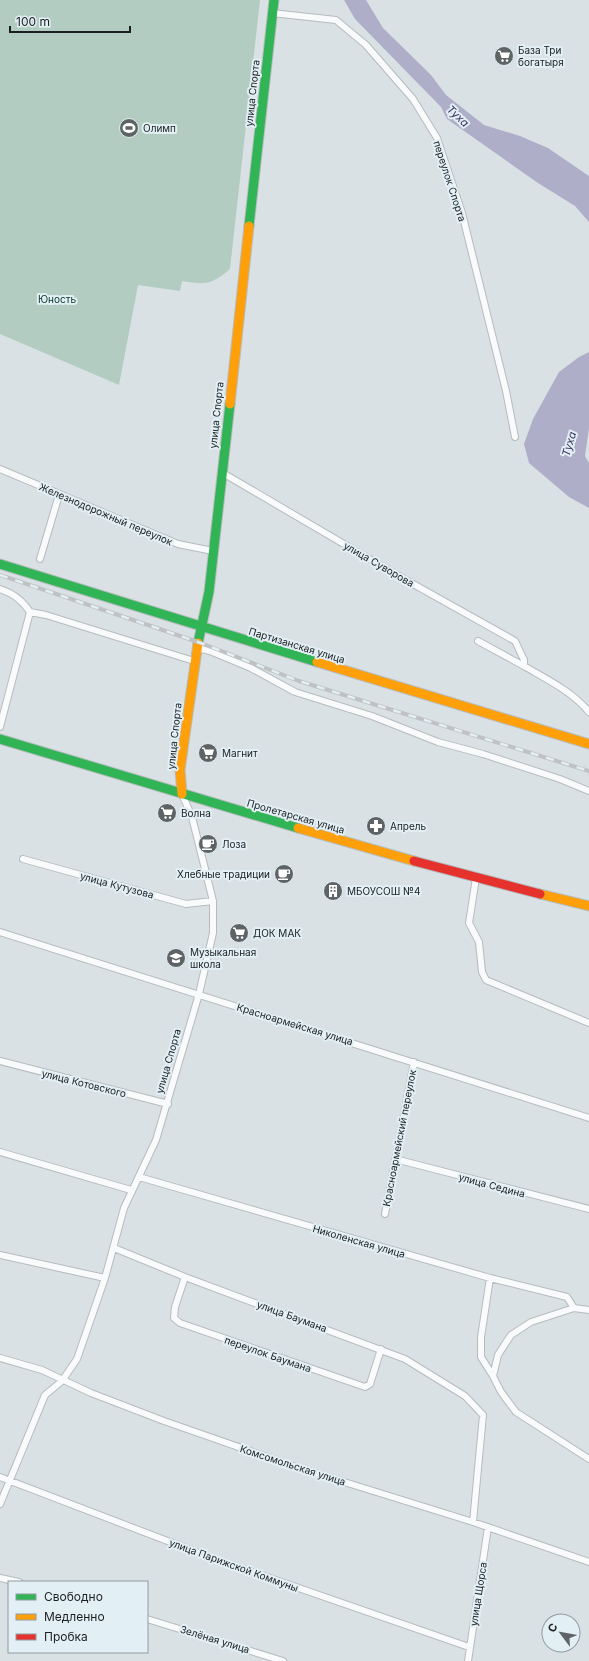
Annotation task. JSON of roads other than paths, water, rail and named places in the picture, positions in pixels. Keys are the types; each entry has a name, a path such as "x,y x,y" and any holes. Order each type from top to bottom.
{"street":[{"name":"улица Спорта","path":"0,1504 9,1479 45,1395 62,1380 77,1359 105,1278 124,1208 131,1190 139,1177 156,1140 168,1104 199,994 213,932 213,901 192,817 182,794 180,770 194,660 209,592 274,0"},
{"name":"переулок Спорта","path":"272,13 336,20 366,45 413,99 437,138 462,213 506,391 515,437"},
{"name":"Железнодорожный переулок","path":"0,469 178,544 213,551"},
{"name":"улица Суворова","path":"221,472 383,567 515,641 524,660 524,666"},
{"path":"40,559 59,495"},
{"name":"Партизанская улица","path":"0,564 472,710 589,744"},
{"path":"0,589 25,603 30,612 0,727"},
{"path":"30,612 53,617 194,660"},
{"path":"478,641 564,690 582,702 589,712"},
{"path":"197,648 210,651 251,668 295,692 372,716 438,742 483,754 560,779 589,791"},
{"name":"Пролетарская улица","path":"0,739 182,794 476,878 589,906"},
{"name":"улица Кутузова","path":"23,860 186,904 213,901"},
{"path":"476,878 469,923 479,942 482,972 486,980 589,1023"},
{"name":"Красноармейская улица","path":"0,932 589,1118"},
{"name":"улица Котовского","path":"0,1061 168,1104"},
{"name":"Красноармейский переулок","path":"385,1214 414,1062"},
{"path":"0,1152 131,1190"},
{"name":"улица Седина","path":"395,1159 589,1209"},
{"name":"Николенская улица","path":"139,1177 490,1278 567,1297 574,1308"},
{"name":"улица Баумана","path":"114,1248 185,1277 405,1359 464,1396 483,1415 473,1522"},
{"path":"0,1255 105,1278"},
{"name":"переулок Баумана","path":"185,1277 175,1307 174,1318 180,1323 365,1387 370,1384 381,1349"},
{"path":"490,1278 481,1337 481,1357 501,1392 516,1412 589,1459"},
{"path":"493,1376 498,1356 511,1335 531,1322 574,1308 589,1310"},
{"name":"Комсомольская улица","path":"0,1358 42,1370 62,1380 164,1421 289,1464 473,1522 589,1562"},
{"name":"улица Парижской Коммуны","path":"0,1477 9,1479 212,1558 469,1647"},
{"name":"улица Щорса","path":"468,1661 488,1527"},
{"path":"0,1578 14,1581"},
{"name":"Зелёная улица","path":"148,1619 283,1661"}],"water":[{"name":"Туха","path":"344,0 366,0 383,28 431,75 446,95 484,125 520,136 548,148 589,176 589,222 575,206 538,183 447,119 441,107 355,19"},
{"name":"Туха","path":"589,352 589,428 585,456 589,463 589,508 569,497 529,463 524,444 533,419 559,372 579,357"}],"railway":[{"path":"0,575 198,642 299,681 589,771"}],"place":[{"name":"База Три богатыря","path":"504,56"},
{"name":"Олимп","path":"129,128"},
{"name":"Магнит","path":"208,753"},
{"name":"Волна","path":"167,813"},
{"name":"Апрель","path":"376,826"},
{"name":"Лоза","path":"208,844"},
{"name":"Хлебные традиции","path":"284,874"},
{"name":"МБОУСОШ №4","path":"333,891"},
{"name":"ДОК МАК","path":"239,933"},
{"name":"Музыкальная школа","path":"176,958"}],"park label":[{"name":"Юность","path":"57,299"}]}
